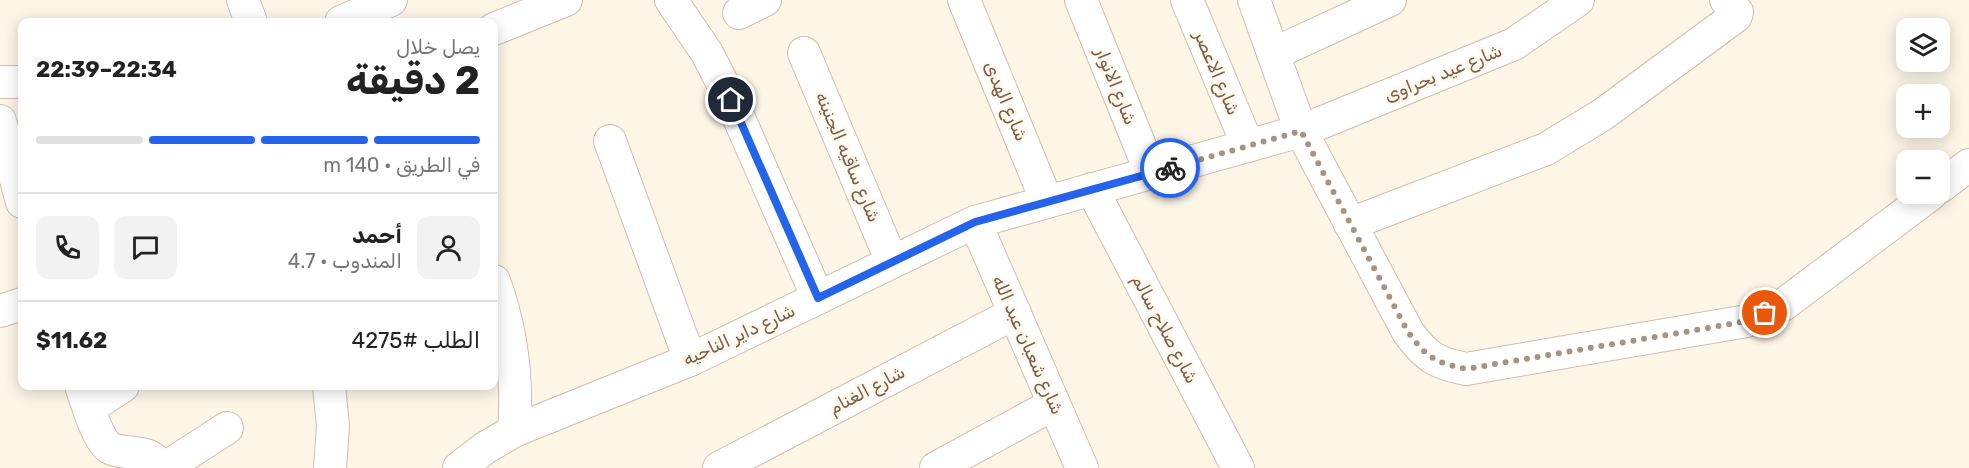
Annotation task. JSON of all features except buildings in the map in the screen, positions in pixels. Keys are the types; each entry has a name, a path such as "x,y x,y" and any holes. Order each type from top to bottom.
{"street":[{"path":"243,0 250,18"},
{"path":"350,18 391,0"},
{"path":"498,27 566,0"},
{"path":"671,0 707,53 731,100 818,298"},
{"name":"شارع الهدى","path":"964,0 1047,202"},
{"name":"شارع الانوار","path":"1081,0 1151,173"},
{"name":"شارع الاعصر","path":"1186,0 1248,146"},
{"path":"1254,0 1301,131 1408,332 1422,352 1442,364 1466,369 1747,321 1783,305 1917,204"},
{"path":"1273,54 1390,0"},
{"name":"شارع عيد بحراوى","path":"1301,131 1514,44 1541,28 1578,0"},
{"path":"1350,225 1516,163 1575,134 1736,16 1737,12 1726,0"},
{"name":"شارع ساقيه الجنينه","path":"804,53 892,262"},
{"path":"0,82 18,82"},
{"path":"0,121 18,187"},
{"name":"شارع داير الناحيه","path":"459,468 485,447 514,431 690,360 975,222 1301,131"},
{"path":"610,141 690,360"},
{"path":"1950,179 1969,165"},
{"name":"شارع صلاح سالم","path":"1092,189 1238,468"},
{"name":"شارع شعبان عبد الله","path":"975,222 1082,468"},
{"path":"498,291 514,351 516,395 514,431"},
{"path":"0,311 18,305"},
{"name":"شارع الغنام","path":"719,468 1015,313"},
{"path":"109,390 85,397 101,437 109,448 152,456 157,461 158,468"},
{"path":"328,390 333,426 330,468"},
{"path":"936,468 1054,404"},
{"path":"165,468 227,428"}],"way so far":[{"path":"1170,168 1301,131 1408,332 1422,352 1442,364 1466,369 1747,321 1765,313"}],"route":[{"path":"731,100 818,298 975,222 1170,168"}]}
